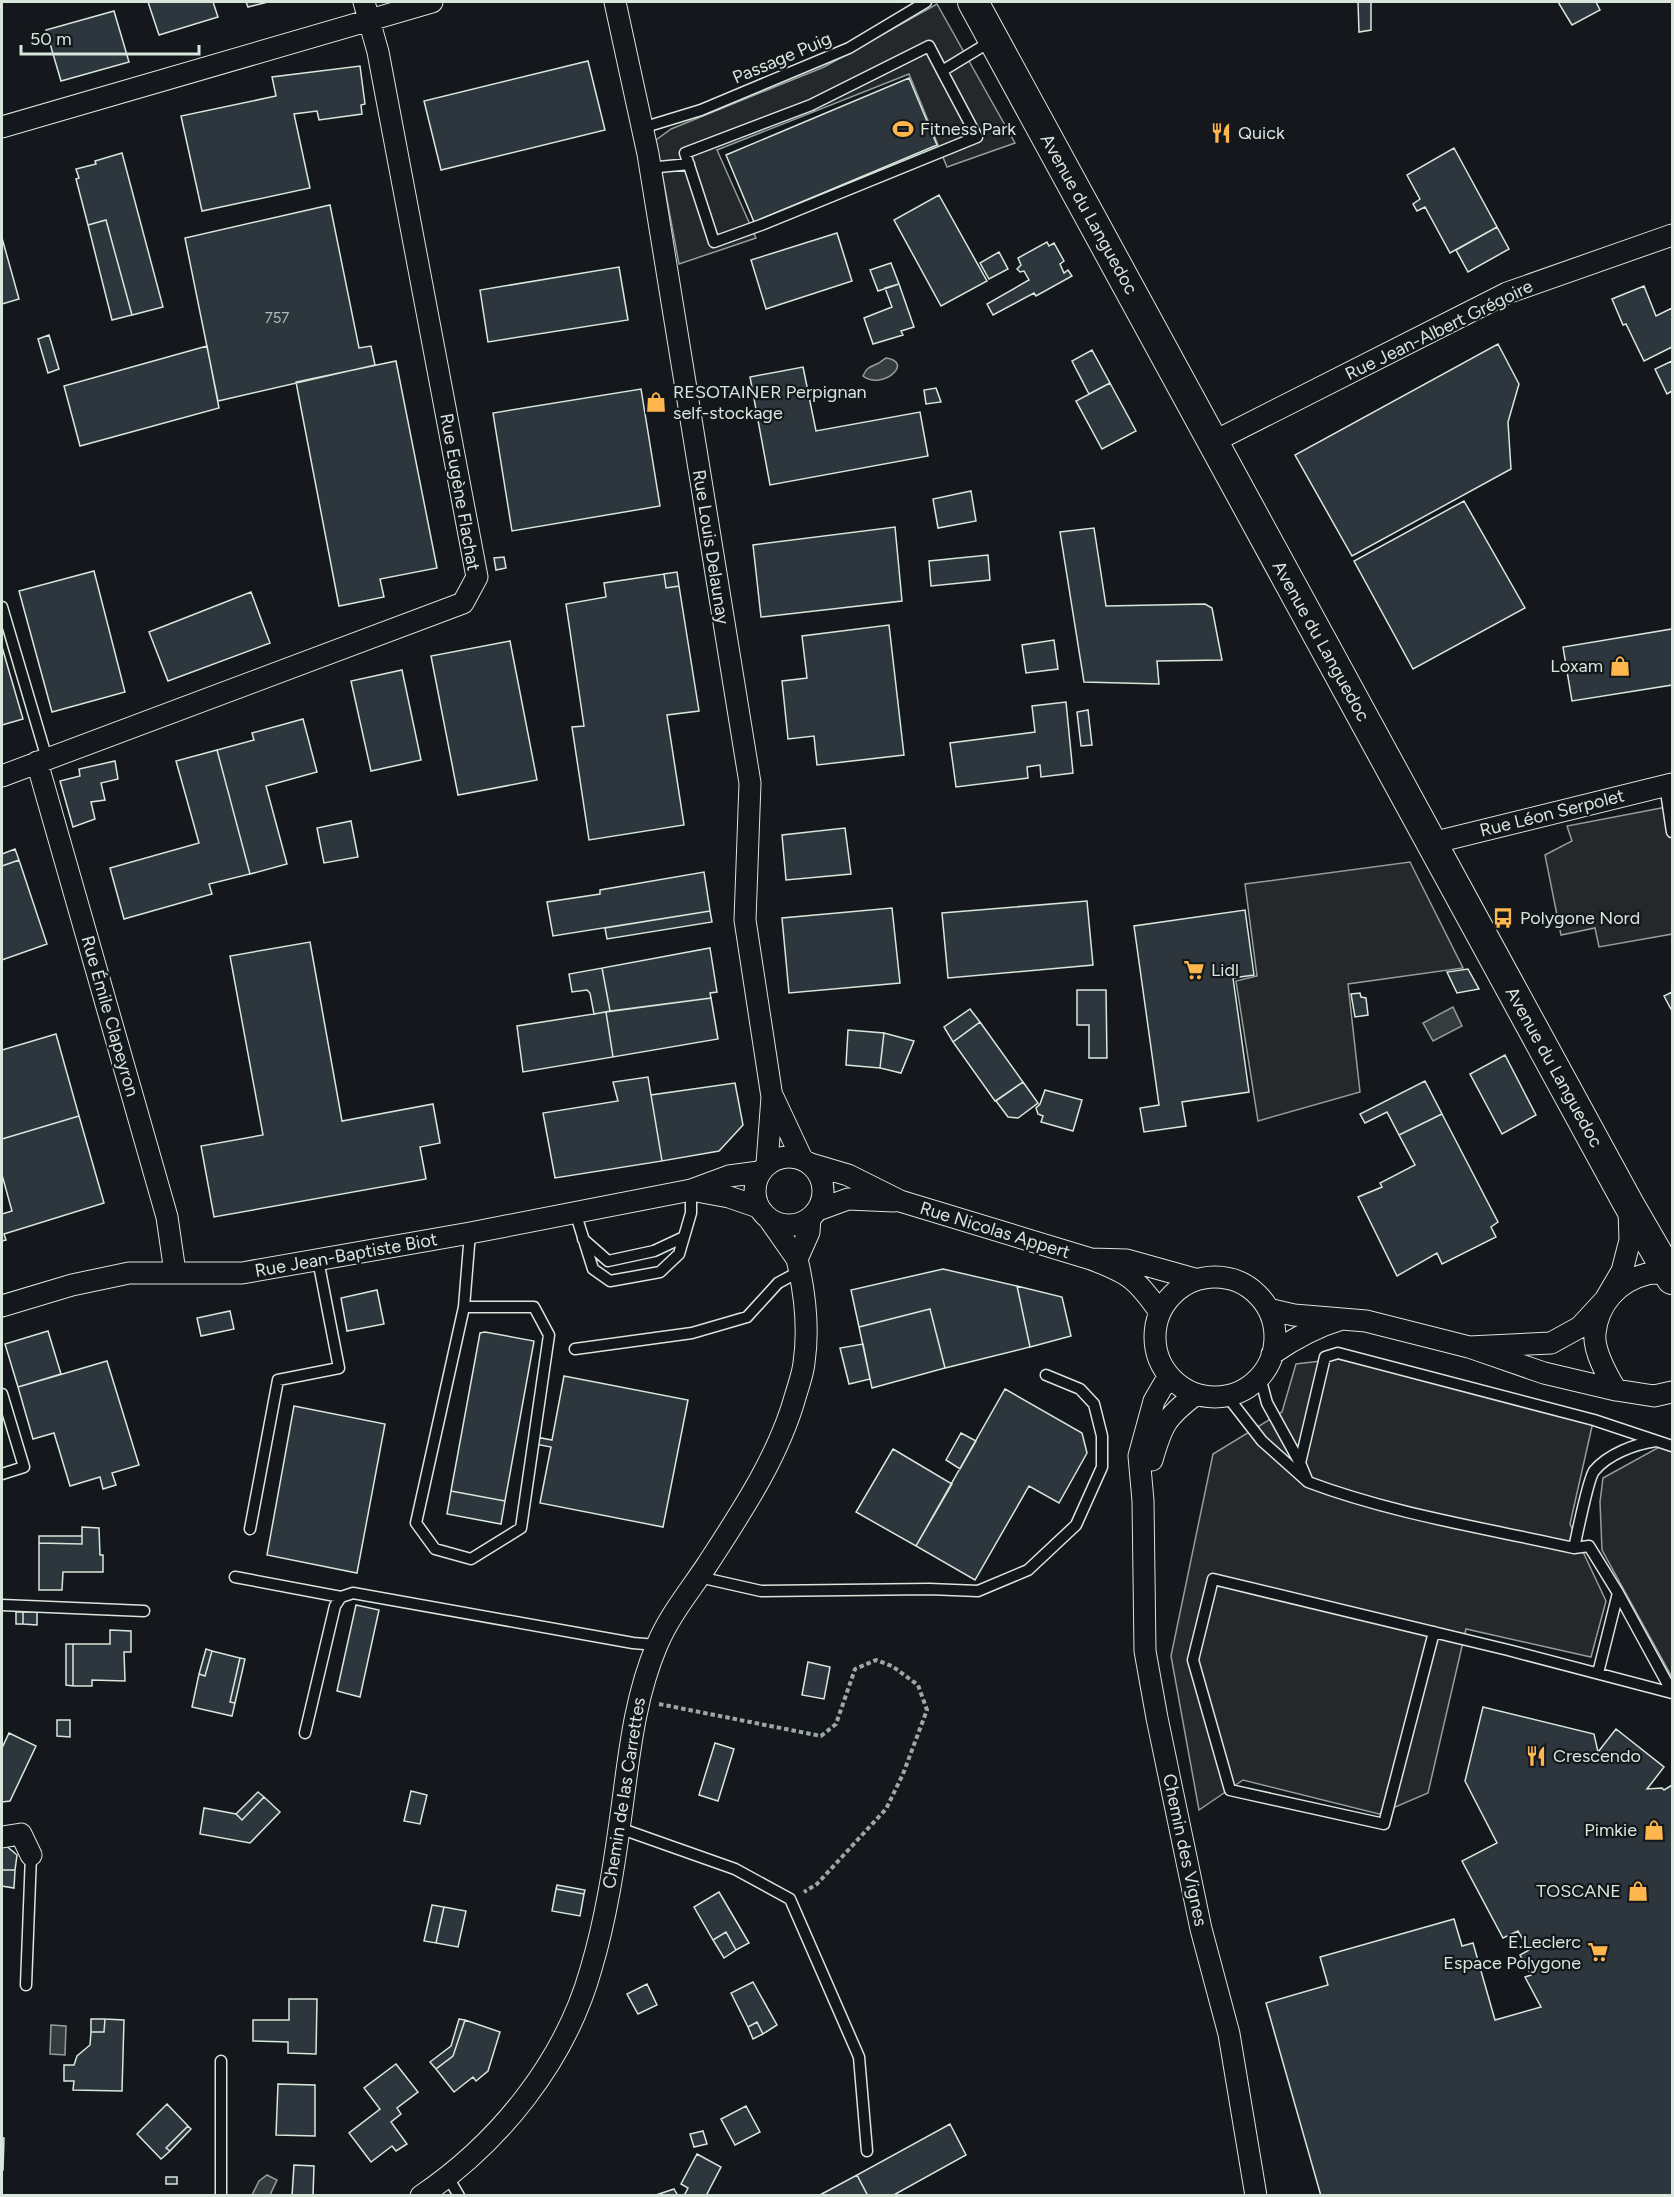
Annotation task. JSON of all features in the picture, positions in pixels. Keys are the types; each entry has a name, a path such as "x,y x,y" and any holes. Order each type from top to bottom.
{"main road":[{"name":"Avenue du Languedoc","path":"972,2 1628,1203 1671,1276"}],"street":[{"path":"2,127 368,11 432,2"},
{"name":"Rue Louis Delaunay","path":"615,2 648,154 750,783 745,920 772,1097 763,1167"},
{"name":"Rue Eugène Flachat","path":"2,776 463,603 477,578 368,11"},
{"name":"Rue Jean-Albert Grégoire","path":"1214,442 1507,293 1672,235"},
{"name":"Rue Émile Clapeyron","path":"42,761 167,1217 175,1272"},
{"name":"Rue Léon Serpolet","path":"1432,843 1669,785"},
{"name":"Rue Louis Delaunay","path":"772,1097 807,1161"},
{"path":"798,1265 814,1214 824,1191 822,1180 807,1161 781,1156 763,1167 754,1188 763,1213 779,1224 790,1226 801,1223 814,1214"},
{"name":"Rue Nicolas Appert","path":"807,1161 848,1175 900,1201 1091,1259 1122,1271 1143,1288 1159,1311"},
{"name":"Rue Jean-Baptiste Biot","path":"2,1306 72,1284 118,1275 175,1272 242,1273 470,1233 691,1190 763,1167"},
{"name":"Rue Jean-Baptiste Biot","path":"691,1190 729,1197 763,1213"},
{"name":"Rue Nicolas Appert","path":"814,1214 848,1199 900,1201"},
{"path":"1616,1390 1602,1366 1594,1335 1605,1300 1622,1271 1630,1240 1628,1203"},
{"name":"Chemin de las Carrettes","path":"421,2196 448,2177 494,2136 523,2100 568,2031 591,1971 605,1910 638,1700 657,1646 671,1616 699,1577 759,1482 789,1420 804,1365 807,1321 798,1265 763,1213"},
{"name":"Rue Nicolas Appert","path":"1091,1259 1126,1260 1195,1279"},
{"path":"1469,1347 1551,1342 1580,1327 1626,1281 1648,1273 1671,1276"},
{"path":"1219,1276 1242,1282 1261,1297 1268,1309 1273,1317 1275,1341 1269,1364 1255,1383 1234,1395 1210,1398 1195,1395 1168,1377 1157,1356 1154,1333 1159,1311 1175,1291 1195,1279 1219,1276"},
{"path":"1268,1309 1294,1315 1366,1321 1469,1347 1544,1373 1616,1390 1654,1396 1672,1392"},
{"path":"1272,1354 1300,1335 1342,1319"},
{"name":"Chemin des Vignes","path":"1168,1377 1154,1401 1139,1456 1143,1501 1145,1651 1201,1929 1229,2034 1256,2196"},
{"name":"Chemin des Vignes","path":"1143,1501 1159,1435 1172,1413 1195,1395"},
{"path":"2,1837 21,1834 31,1855"}],"lane":[{"name":"Passage Puig","path":"642,128 701,110 849,48 926,2"},
{"path":"942,71 994,40"},
{"path":"929,46 942,71 977,137 714,242 685,153 812,105 929,46"},
{"path":"649,168 689,164"},
{"path":"2,607 42,761"},
{"path":"1669,785 1672,832"},
{"path":"574,1212 592,1269 610,1281 660,1272 679,1254 691,1213 691,1190"},
{"path":"464,1307 534,1307 549,1335 521,1528 471,1559 435,1549 416,1523 464,1307 470,1233"},
{"path":"583,1239 608,1261 654,1251 684,1237"},
{"path":"250,1529 278,1380 339,1368 318,1260"},
{"path":"575,1349 692,1334 747,1317 798,1265"},
{"path":"1300,1463 1325,1357 1338,1353 1594,1420 1672,1446"},
{"path":"699,1577 761,1591 929,1589 978,1591 1028,1570 1076,1525 1102,1467 1102,1436 1094,1404 1080,1389 1047,1375"},
{"path":"1260,1377 1267,1403 1308,1482"},
{"path":"2,1394 24,1467 2,1474"},
{"path":"1227,1396 1262,1441 1308,1482 1369,1502 1574,1548 1589,1546 1618,1593 1672,1692"},
{"path":"1574,1548 1593,1472 1639,1443 1659,1440"},
{"path":"235,1577 341,1597 353,1593 657,1646"},
{"path":"1434,1632 1384,1824 1230,1790 1193,1660 1213,1579 1434,1632 1672,1692"},
{"path":"1598,1673 1618,1593"},
{"path":"305,1734 335,1606 341,1597"},
{"path":"2,1605 144,1611"},
{"path":"619,1828 735,1869 790,1899 859,2057 867,2151"},
{"path":"26,1985 31,1855"},
{"path":"221,2061 221,2196"},
{"path":"448,2177 459,2196"}],"path":[{"path":"638,1700 821,1736 836,1724 855,1669 876,1660 891,1666 918,1685 927,1710 903,1774 886,1809 817,1884 790,1899"}],"shaded area":[{"path":"937,4 1015,143 947,167 909,74 717,150 756,238 679,264 656,140 671,129 824,67"},
{"path":"886,358 897,365 892,374 879,380 871,380 863,376 868,369"},
{"path":"1672,806 1672,934 1599,947 1595,928 1561,935 1545,855 1572,841 1567,826"},
{"path":"1410,862 1463,968 1348,984 1360,1092 1258,1121 1236,981 1257,976 1245,884"},
{"path":"1453,1007 1462,1026 1433,1041 1423,1023"},
{"path":"1338,1359 1593,1422 1570,1524 1606,1601 1591,1657 1466,1629 1428,1793 1379,1814 1243,1780 1199,1810 1171,1656 1213,1454 1282,1412 1296,1364"},
{"path":"1661,1446 1672,1451 1672,1677 1602,1550 1600,1502 1603,1478"},
{"path":"51,2025 66,2026 65,2055 50,2054"},
{"path":"267,2175 277,2180 270,2195 252,2195 259,2181"}],"building":[{"path":"148,2 213,2 218,17 159,35"},
{"path":"246,2 268,2 248,7"},
{"path":"1358,2 1371,2 1371,30 1359,32"},
{"path":"1558,2 1596,2 1600,10 1572,25"},
{"path":"114,11 129,62 61,81 46,30"},
{"path":"588,61 605,130 441,170 424,101"},
{"path":"360,66 365,104 361,105 362,114 319,120 317,111 294,114 310,188 202,211 181,116 276,96 272,77"},
{"path":"909,78 937,145 754,222 726,155"},
{"path":"1454,148 1497,227 1450,253 1425,207 1417,211 1413,204 1420,199 1407,175"},
{"path":"122,153 163,307 132,315 106,220 88,225 76,179 79,178 76,169 96,164 95,161"},
{"path":"939,195 987,281 941,306 894,220"},
{"path":"330,205 359,348 371,346 375,365 218,401 185,238"},
{"path":"106,220 132,315 112,320 88,225"},
{"path":"1497,227 1509,249 1468,272 1456,250"},
{"path":"837,233 852,281 766,309 751,260"},
{"path":"2,238 19,299 2,304"},
{"path":"1047,242 1049,246 1054,243 1064,261 1060,264 1064,273 1068,270 1072,276 1036,296 1034,293 993,315 987,304 1029,280 1024,271 1020,272 1017,269 1021,265 1018,258"},
{"path":"999,252 1008,269 989,279 980,263"},
{"path":"891,263 899,284 878,291 870,270"},
{"path":"619,267 628,320 488,342 480,290"},
{"path":"899,284 914,327 901,331 903,335 873,344 864,318 892,307 885,288"},
{"path":"1644,286 1656,316 1672,308 1672,347 1644,361 1626,324 1623,325 1612,299"},
{"path":"49,335 59,369 48,373 38,339"},
{"path":"1498,344 1519,384 1508,422 1511,469 1352,556 1295,455"},
{"path":"207,346 219,408 80,446 64,386"},
{"path":"1092,350 1110,383 1089,394 1072,361"},
{"path":"396,361 437,568 380,579 384,597 339,606 296,382"},
{"path":"1672,361 1672,391 1667,394 1655,369"},
{"path":"803,367 816,431 920,412 928,456 770,485 750,377"},
{"path":"1110,383 1136,431 1102,449 1076,401"},
{"path":"936,388 941,402 926,404 924,390"},
{"path":"641,389 660,506 512,531 493,413"},
{"path":"971,491 976,521 938,528 933,499"},
{"path":"1464,501 1525,608 1413,669 1354,561"},
{"path":"895,527 902,601 761,617 753,545"},
{"path":"1094,528 1106,606 1205,604 1212,608 1222,660 1157,661 1159,684 1084,682 1060,532"},
{"path":"988,555 990,580 931,586 929,561"},
{"path":"504,557 506,568 496,570 494,558"},
{"path":"94,571 125,692 52,712 19,591"},
{"path":"677,572 679,586 666,588 664,574"},
{"path":"664,574 666,588 679,586 699,711 667,715 684,825 589,840 572,727 584,726 566,604 606,597 604,583"},
{"path":"251,592 270,643 168,681 149,632"},
{"path":"889,625 904,755 817,765 814,736 788,739 782,681 807,678 802,636"},
{"name":"Loxam","path":"1672,629 1672,685 1572,701 1563,647"},
{"path":"1054,640 1058,669 1026,673 1022,645"},
{"path":"510,641 537,780 458,795 431,656"},
{"path":"2,647 23,719 2,725"},
{"path":"402,670 421,760 371,771 351,681"},
{"path":"1066,702 1073,773 1041,777 1040,765 1027,767 1028,778 956,787 950,743 1035,732 1032,706"},
{"path":"1088,710 1092,745 1081,746 1077,712"},
{"path":"303,719 317,772 266,786 287,864 250,874 217,750 254,740 252,733"},
{"path":"217,750 250,874 209,884 212,894 124,919 110,868 199,843 176,761"},
{"path":"115,761 118,779 101,783 105,800 91,802 95,819 73,827 60,781 80,776 79,769"},
{"path":"351,821 358,857 324,863 317,828"},
{"path":"845,828 851,874 786,880 782,835"},
{"path":"15,849 19,860 2,866 2,854"},
{"path":"19,860 47,944 2,960 2,866"},
{"path":"704,872 710,911 553,936 547,902 600,894 600,890"},
{"path":"1087,901 1093,965 948,978 942,913"},
{"path":"892,908 900,983 789,993 782,918"},
{"path":"1245,910 1254,975 1233,978 1249,1092 1182,1102 1186,1126 1144,1132 1140,1108 1159,1105 1134,926"},
{"path":"710,911 712,922 607,939 605,928"},
{"path":"310,942 342,1121 433,1104 440,1143 420,1147 426,1179 214,1217 201,1146 263,1135 230,956"},
{"path":"710,948 717,992 710,993 711,998 610,1011 602,968"},
{"path":"602,968 610,1011 594,1014 590,993 587,990 572,992 569,974"},
{"path":"1468,969 1479,989 1457,993 1447,972"},
{"path":"1077,990 1106,990 1107,1058 1089,1058 1089,1025 1077,1025"},
{"path":"1672,992 1672,1011 1664,996"},
{"path":"1360,993 1361,997 1366,998 1368,1015 1355,1017 1351,994"},
{"path":"711,998 718,1039 613,1057 606,1012"},
{"path":"970,1009 980,1022 953,1042 944,1027"},
{"path":"606,1012 613,1057 523,1072 517,1026"},
{"path":"980,1022 1023,1082 995,1101 953,1042"},
{"path":"848,1030 884,1033 880,1068 846,1065"},
{"path":"884,1033 914,1041 901,1073 880,1068"},
{"path":"56,1034 79,1116 2,1139 2,1050"},
{"path":"1505,1055 1536,1115 1502,1134 1470,1074"},
{"path":"648,1077 662,1161 555,1178 543,1113 618,1101 613,1082"},
{"path":"1425,1081 1442,1114 1399,1135 1387,1112 1365,1123 1360,1114"},
{"path":"1023,1082 1038,1103 1018,1118 1008,1117 996,1101"},
{"path":"735,1083 743,1125 719,1151 662,1161 651,1095"},
{"path":"1045,1090 1082,1100 1073,1131 1041,1122 1043,1116 1038,1114 1036,1108"},
{"path":"1442,1114 1498,1222 1491,1227 1496,1237 1442,1264 1437,1253 1397,1276 1358,1197 1382,1187 1380,1183 1415,1165 1399,1135"},
{"path":"79,1116 104,1203 4,1234 6,1240 2,1241 2,1214 12,1211 2,1175 2,1139"},
{"path":"943,1269 1017,1286 1030,1347 945,1368 930,1309 859,1327 851,1290"},
{"path":"1017,1286 1062,1297 1071,1336 1030,1347"},
{"path":"377,1290 384,1324 347,1331 341,1298"},
{"path":"930,1309 945,1368 872,1388 859,1327"},
{"path":"230,1311 234,1329 201,1336 197,1318"},
{"path":"48,1331 61,1374 18,1387 5,1344"},
{"path":"480,1333 534,1341 505,1501 451,1491"},
{"path":"863,1344 870,1379 849,1384 840,1348"},
{"path":"107,1361 139,1465 112,1473 116,1485 103,1489 100,1477 70,1486 54,1433 33,1439 18,1387"},
{"path":"564,1376 688,1400 663,1527 540,1503 551,1447 535,1444 536,1437 552,1440"},
{"path":"1005,1389 1082,1433 1087,1453 1059,1503 1029,1486 975,1580 916,1546"},
{"path":"294,1406 385,1424 357,1573 267,1555"},
{"path":"961,1433 976,1441 960,1469 946,1460"},
{"path":"893,1449 952,1484 916,1546 856,1512"},
{"path":"451,1491 505,1501 501,1524 447,1514"},
{"path":"82,1527 99,1528 103,1572 63,1572 62,1590 39,1590 39,1543 82,1544"},
{"path":"39,1536 82,1536 82,1544 39,1543"},
{"path":"356,1605 379,1610 360,1697 337,1691"},
{"path":"16,1612 23,1612 23,1624 16,1624"},
{"path":"23,1612 37,1612 37,1625 23,1624"},
{"path":"110,1630 131,1631 131,1652 124,1652 125,1681 92,1680 92,1686 73,1686 73,1644 110,1644"},
{"path":"66,1644 73,1644 73,1686 66,1685"},
{"path":"206,1649 212,1651 205,1676 199,1674"},
{"path":"212,1651 240,1658 230,1702 235,1703 232,1716 192,1707 199,1674 205,1676"},
{"path":"240,1658 245,1659 235,1703 230,1702"},
{"path":"808,1662 830,1667 824,1699 802,1695"},
{"name":"E.Leclerc Espace Polygone","path":"1483,1707 1594,1734 1598,1752 1616,1729 1664,1767 1647,1789 1662,1788 1664,1790 1672,1785 1672,2196 1321,2196 1266,2003 1328,1985 1320,1957 1454,1919 1462,1946 1473,1943 1495,2020 1541,2007 1525,1977 1531,1975 1520,1955 1529,1950 1518,1931 1503,1938 1462,1861 1497,1843 1465,1781"},
{"path":"57,1720 70,1720 70,1737 57,1736"},
{"path":"9,1733 36,1746 10,1801 2,1802 2,1748"},
{"path":"715,1743 734,1749 718,1801 699,1795"},
{"path":"411,1791 427,1795 420,1824 404,1821"},
{"path":"258,1792 264,1797 242,1820 236,1814"},
{"path":"264,1797 280,1812 250,1843 200,1834 204,1808 236,1814 242,1820"},
{"path":"2,1844 17,1855 15,1870 2,1870"},
{"path":"2,1870 15,1870 14,1888 2,1886"},
{"path":"557,1885 585,1890 584,1894 556,1889"},
{"path":"556,1889 584,1894 580,1916 552,1911"},
{"path":"719,1892 749,1943 736,1950 726,1932 713,1940 694,1907"},
{"path":"432,1905 444,1907 436,1943 424,1941"},
{"path":"444,1907 466,1911 458,1947 436,1943"},
{"path":"726,1932 736,1950 724,1958 713,1940"},
{"path":"753,1982 777,2025 763,2034 757,2022 748,2027 731,1993"},
{"path":"647,1984 657,2005 638,2014 627,1994"},
{"path":"289,1999 317,1999 316,2054 288,2053 288,2042 253,2041 253,2020 289,2020"},
{"path":"91,2019 105,2019 104,2032 91,2032"},
{"path":"105,2019 124,2020 122,2091 73,2090 74,2081 64,2081 64,2065 74,2065 77,2056 90,2045 91,2032 104,2032"},
{"path":"459,2019 465,2020 453,2056 436,2069 430,2062 451,2046"},
{"path":"465,2020 500,2032 488,2071 476,2081 473,2077 454,2092 436,2069 453,2056"},
{"path":"757,2022 763,2034 753,2039 748,2027"},
{"path":"396,2064 418,2092 397,2108 401,2114 391,2122 407,2144 396,2151 392,2146 371,2162 349,2133 380,2109 364,2088"},
{"path":"278,2084 315,2085 315,2136 276,2135"},
{"path":"167,2104 188,2126 166,2148 170,2151 161,2159 137,2134"},
{"path":"746,2106 760,2132 735,2145 721,2119"},
{"path":"950,2124 966,2155 892,2196 868,2196 857,2175"},
{"path":"188,2126 191,2129 170,2151 166,2148"},
{"path":"703,2131 707,2144 694,2147 690,2134"},
{"path":"2,2138 4,2138 3,2170 2,2170"},
{"path":"697,2154 721,2167 706,2196 684,2196 688,2188 681,2184"},
{"path":"294,2165 314,2166 313,2196 292,2196"},
{"path":"857,2175 868,2196 818,2196"},
{"path":"166,2177 177,2177 177,2184 166,2184"},
{"path":"674,2189 678,2196 653,2196"}],"place":[{"name":"Fitness Park","path":"903,129"},
{"name":"Quick","path":"1221,133"},
{"name":"RESOTAINER Perpignan self-stockage","path":"656,402"},
{"name":"Loxam","path":"1620,666"},
{"name":"Polygone Nord","path":"1503,918"},
{"name":"Lidl","path":"1194,970"},
{"name":"Crescendo","path":"1536,1756"},
{"name":"Pimkie","path":"1654,1830"},
{"name":"TOSCANE","path":"1638,1891"},
{"name":"E.Leclerc Espace Polygone","path":"1598,1952"}]}
